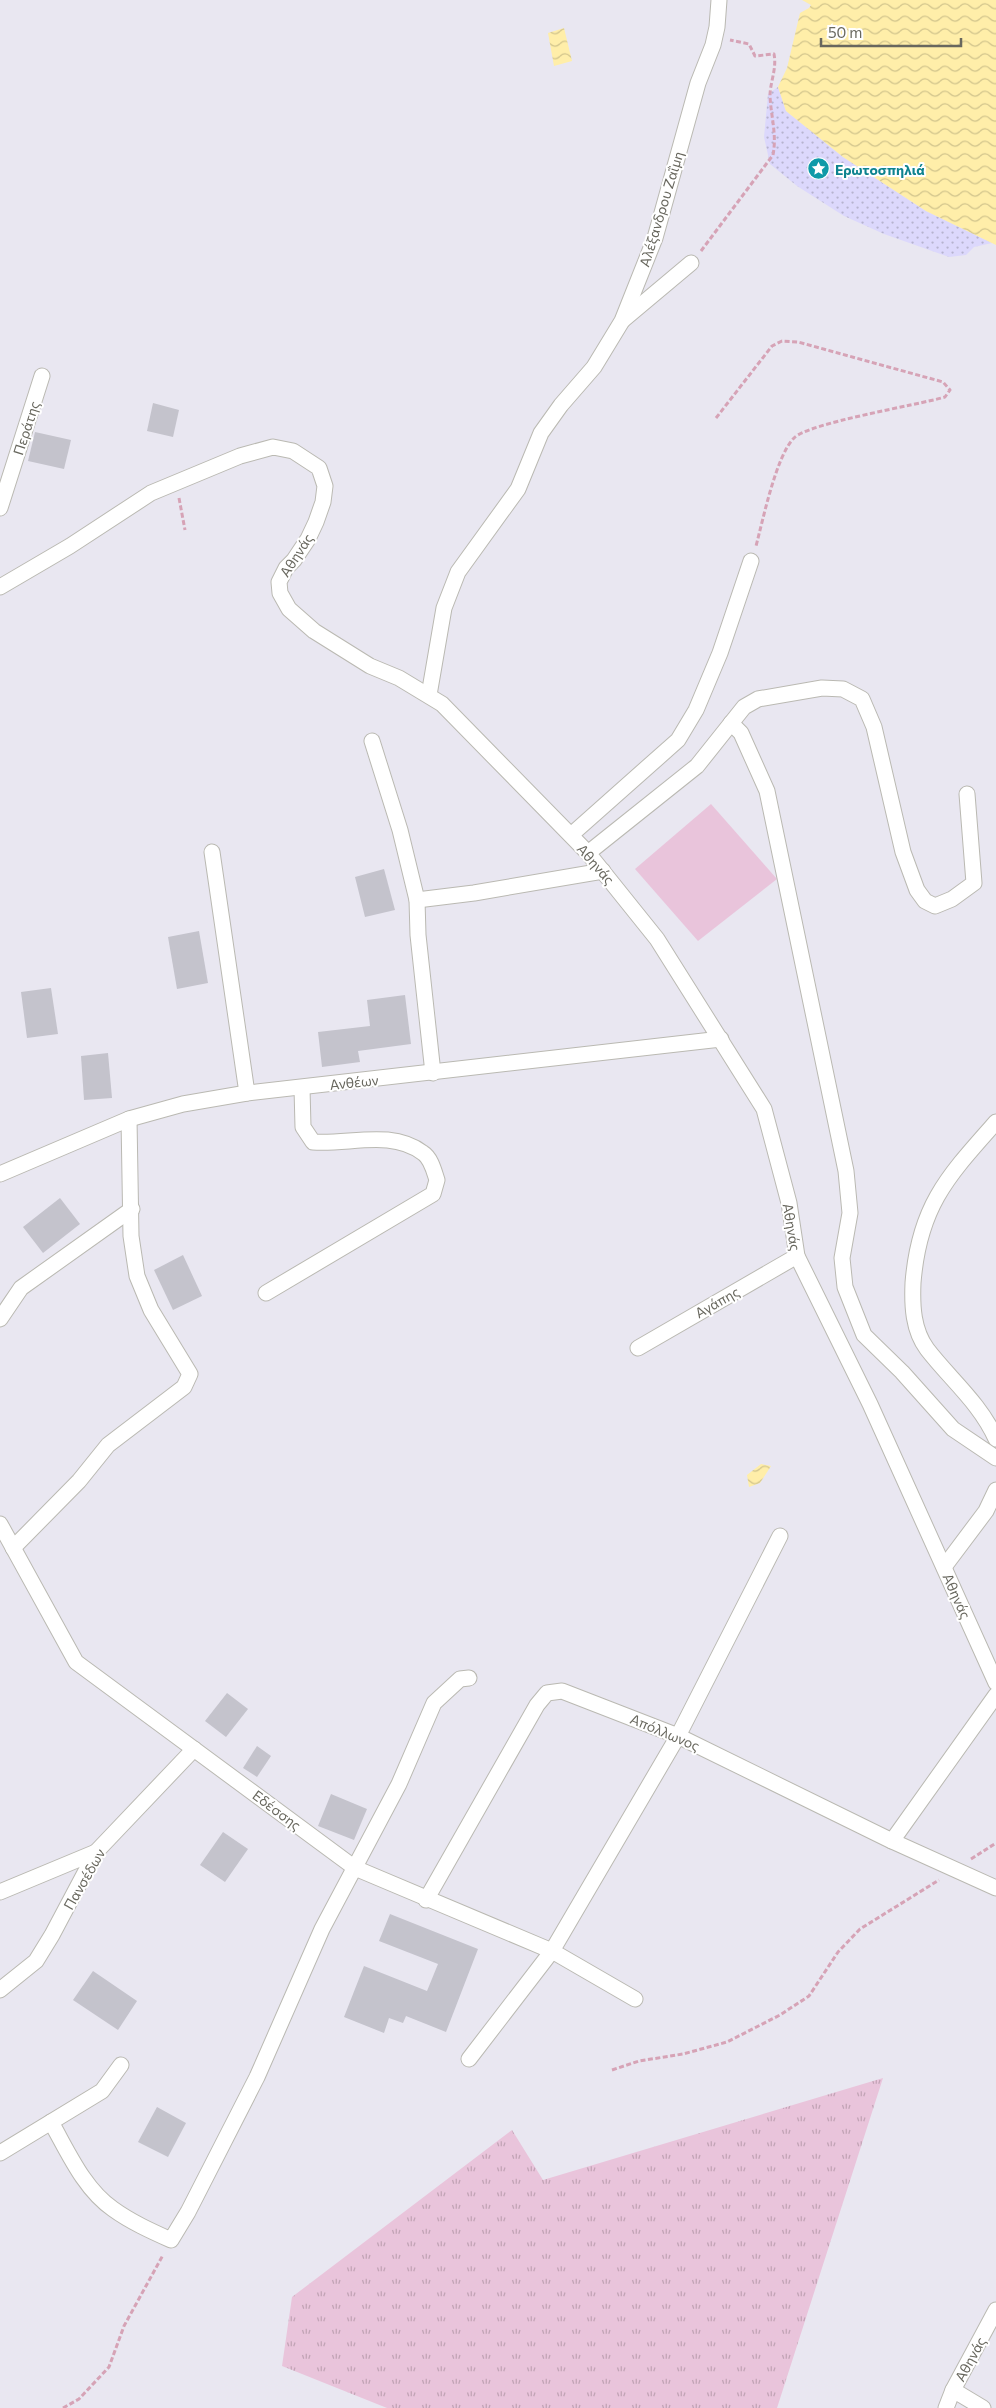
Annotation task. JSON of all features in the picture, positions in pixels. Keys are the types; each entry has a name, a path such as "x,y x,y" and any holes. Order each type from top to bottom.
{"street":[{"name":"Αλέξανδρου Ζαΐμη","path":"429,695 444,608 458,572 518,489 541,433 561,404 594,367 622,321 655,238 698,83 713,45 717,27 719,0"},
{"path":"622,321 691,263"},
{"name":"Περάτης","path":"0,508 42,376"},
{"name":"Αθηνάς","path":"0,587 70,546 151,493 240,456 272,447 293,451 319,468 325,486 323,502 308,539 280,576 280,593 289,609 314,631 370,666 399,678 442,704 588,853 657,939 764,1109 789,1203 797,1256 870,1404 996,1683"},
{"path":"571,835 678,740 696,710 720,653 751,561"},
{"path":"588,853 697,766 744,707 758,699 822,688 844,689 862,699 874,726 903,852 917,890 925,902 935,906 952,899 974,883 967,794"},
{"path":"731,723 745,740 767,791 846,1171 850,1213 842,1258 851,1306 864,1335 902,1372 953,1429 996,1458"},
{"path":"372,741 400,830 417,900 418,935 433,1073"},
{"path":"212,852 247,1093"},
{"path":"417,900 603,871"},
{"name":"Ανθέων","path":"0,1174 129,1119 183,1104 247,1093 720,1039"},
{"path":"266,1293 433,1194 437,1180 424,1153 403,1144 383,1140 313,1142 303,1127 302,1088"},
{"path":"13,1548 79,1481 108,1445 184,1387 190,1374 151,1310 137,1276 131,1236 129,1119"},
{"path":"996,1122 944,1183 925,1218 915,1260 913,1294 914,1323 926,1348 971,1398 990,1424 996,1439"},
{"path":"0,1319 21,1288 132,1210"},
{"name":"Αγάπης","path":"638,1348 797,1256"},
{"path":"944,1568 986,1510 996,1490"},
{"name":"Εδέσσης","path":"0,1524 76,1662 355,1868 426,1900 552,1951 635,1999"},
{"path":"470,2060 552,1951 678,1736 780,1536"},
{"path":"51,2122 82,2176 112,2209 171,2240 188,2212 257,2077 322,1929 399,1784 434,1703 460,1679 469,1678"},
{"name":"Απόλλωνος","path":"426,1900 537,1705 547,1693 562,1691 678,1736 892,1841 996,1888"},
{"path":"892,1841 996,1695"},
{"name":"Πανσέδων","path":"0,1990 36,1961 96,1852 194,1749"},
{"path":"0,1892 96,1852"},
{"path":"0,2153 102,2091 121,2065"},
{"name":"Αθηνάς","path":"946,2408 952,2390 996,2310"},
{"path":"952,2390 983,2408"}],"path":[{"path":"691,263 773,154 775,131 770,95 775,66 774,54 755,56 750,44 730,40 713,45"},
{"path":"716,418 772,346 782,341 798,342 943,382 950,390 945,397 823,426 794,437 784,453 751,561"},
{"path":"175,482 185,530"},
{"path":"612,2070 639,2061 682,2054 727,2042 780,2015 809,1996 838,1952 860,1929 996,1843"},
{"path":"63,2408 79,2399 109,2367 124,2326 171,2240"}],"green space":[{"path":"711,804 777,879 698,941 635,869"},
{"path":"883,2078 777,2408 387,2408 282,2366 292,2297 512,2130 543,2180"}],"sand":[{"name":"Ερωτοσπηλιά","path":"778,87 786,111 843,157 926,211 992,243 974,247 966,255 949,257 884,234 844,216 797,186 770,164 764,137 768,94"}],"water":[{"path":"802,0 996,0 996,245 926,211 843,157 786,111 778,87 787,68 800,13 811,5"},
{"path":"564,28 572,61 554,66 548,33"},
{"path":"761,1464 771,1466 760,1483 749,1487 747,1475"}],"building":[{"path":"153,403 179,410 173,437 147,431"},
{"path":"35,432 71,440 64,469 28,461"},
{"path":"384,869 395,910 365,917 355,877"},
{"path":"199,931 208,983 177,989 168,937"},
{"path":"51,988 58,1034 27,1038 21,992"},
{"path":"405,995 411,1044 358,1051 360,1062 322,1067 318,1032 370,1026 367,1000"},
{"path":"108,1053 112,1098 84,1100 81,1056"},
{"path":"60,1198 80,1224 43,1253 23,1227"},
{"path":"183,1255 202,1296 173,1310 154,1270"},
{"path":"227,1693 248,1709 226,1737 205,1721"},
{"path":"257,1746 271,1756 257,1777 243,1768"},
{"path":"331,1794 367,1809 354,1840 318,1826"},
{"path":"223,1832 248,1849 225,1882 200,1865"},
{"path":"390,1914 478,1949 446,2032 406,2016 403,2023 389,2018 384,2033 344,2017 364,1966 427,1991 438,1964 379,1941"},
{"path":"93,1971 137,2001 118,2030 73,2000"},
{"path":"157,2107 186,2123 168,2157 138,2142"}],"place":[{"name":"Ερωτοσπηλιά","path":"819,169"}]}
